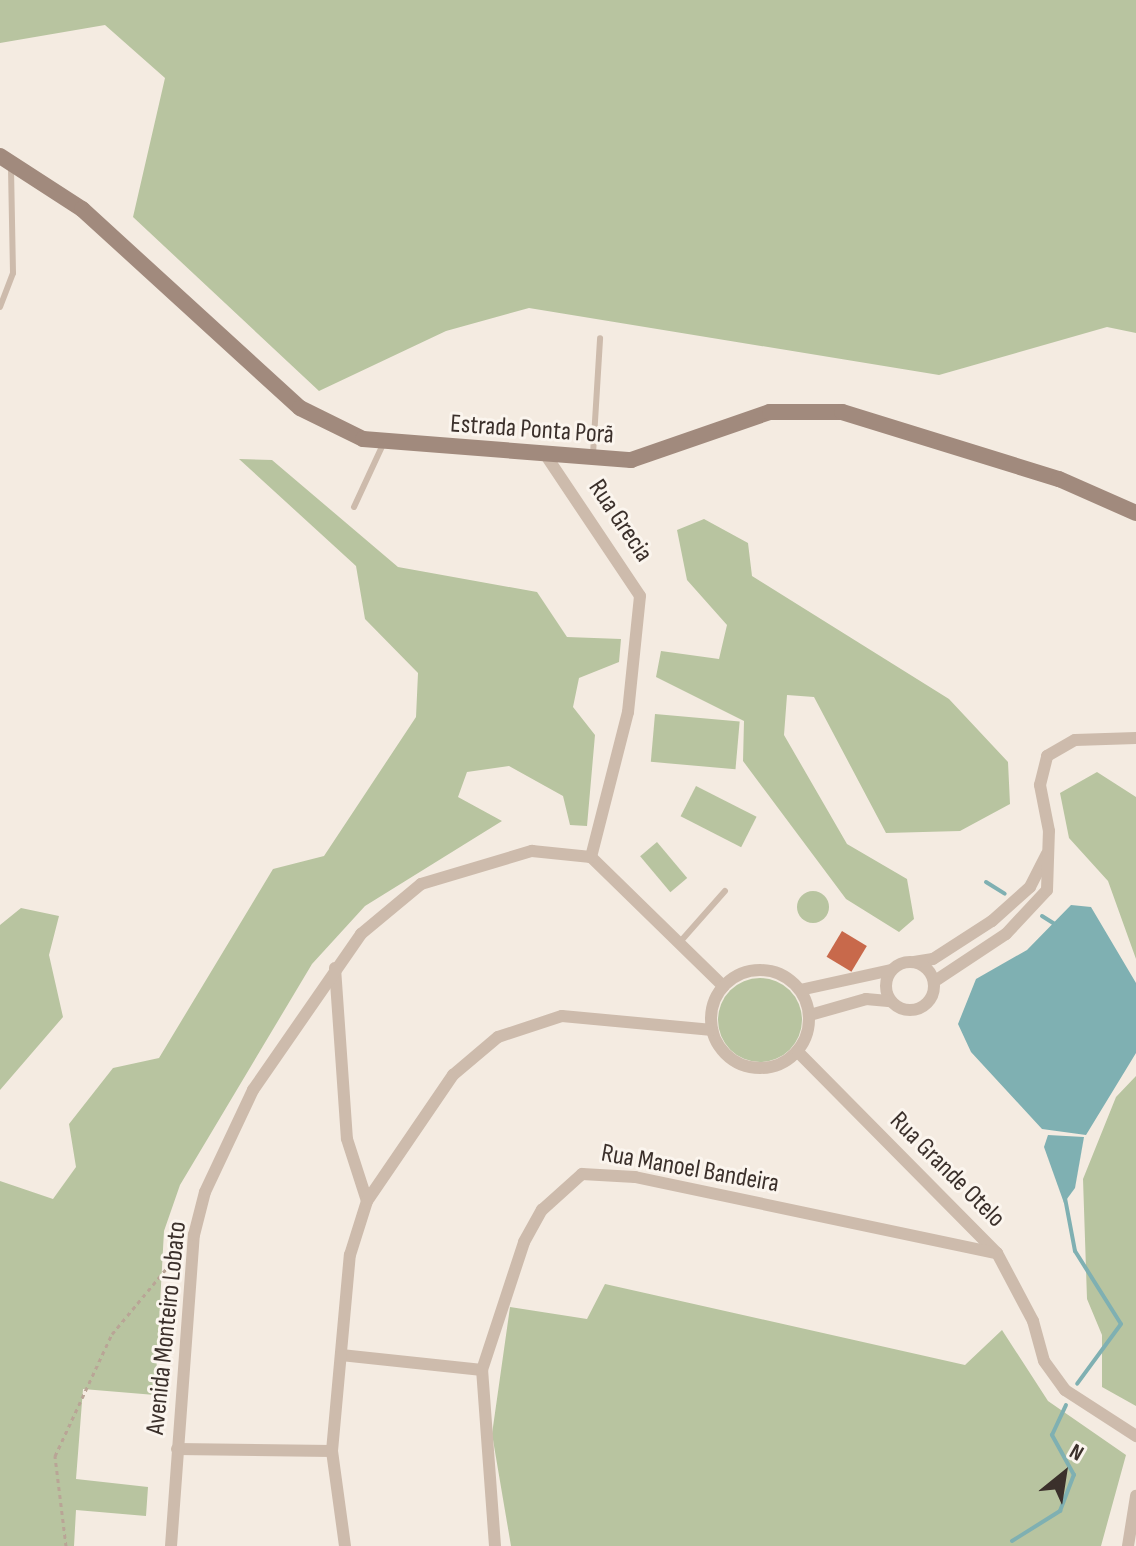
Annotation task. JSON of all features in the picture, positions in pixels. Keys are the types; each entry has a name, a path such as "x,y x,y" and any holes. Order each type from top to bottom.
{"main road":[{"name":"Estrada Ponta Porã","path":"6,159 82,209 300,408 384,442 592,461 664,453 770,412 842,412 1059,479 1136,513"}],"street":[{"name":"Rua Grecia","path":"547,457 640,596 628,712 591,857"},
{"path":"810,1015 866,999 891,1001 919,1009 933,996 935,981 1035,906 1051,874 1040,785 1047,756 1075,740 1136,738"},
{"name":"Avenida Monteiro Lobato","path":"171,1546 194,1235 226,1139 335,967 361,934 421,884 532,851 591,857"},
{"path":"723,986 759,970 800,990 933,959 992,921 1030,887 1047,854"},
{"path":"591,857 723,986"},
{"path":"914,962 935,981"},
{"path":"335,967 347,1139 367,1201"},
{"path":"891,970 891,1001"},
{"path":"723,986 712,1030 728,1056 756,1069 798,1052 810,1015 800,990"},
{"path":"345,1546 332,1451 350,1255 367,1201 453,1075 498,1037 562,1016 712,1030"},
{"name":"Rua Grande Otelo","path":"798,1052 997,1253 1028,1308 1044,1361 1065,1390 1136,1436"},
{"name":"Rua Manoel Bandeira","path":"495,1546 482,1370 524,1242 542,1210 582,1174 635,1177 997,1253"},
{"path":"341,1355 482,1370"},
{"path":"177,1449 332,1451"},
{"path":"1128,1546 1136,1496"}],"lane":[{"path":"0,307 13,273 6,159"},
{"path":"592,461 600,338"},
{"path":"354,507 384,442"},
{"path":"680,942 725,891"}],"path":[{"path":"66,1546 55,1456 112,1334 194,1235"}],"green space":[{"path":"0,0 1136,0 1136,333 1107,327 939,375 529,308 446,331 319,391 133,217 165,78 105,25 0,43"},
{"path":"239,459 272,460 398,567 537,592 567,637 621,639 619,662 579,678 573,707 595,735 587,826 570,825 563,796 509,766 467,772 458,797 502,821 365,906 312,964 180,1185 164,1231 155,1395 83,1389 76,1479 148,1487 146,1516 76,1510 74,1546 0,1546 0,1181 53,1199 76,1167 69,1124 113,1068 159,1058 273,869 324,856 416,717 418,673 365,619 356,566"},
{"path":"704,519 748,543 752,576 949,699 1008,762 1010,804 960,831 886,833 814,697 787,695 784,735 847,844 907,879 914,919 899,932 846,899 743,761 744,721 656,677 661,651 719,659 727,625 687,580 677,530"},
{"path":"655,714 740,721 735,769 651,762"},
{"path":"1097,772 1136,797 1136,959 1108,881 1069,838 1060,793"},
{"path":"696,786 757,817 741,847 681,816"},
{"path":"657,842 687,878 670,892 640,856"},
{"path":"813,891 824,896 829,907 824,918 813,923 802,918 797,907 802,896"},
{"path":"21,908 59,916 49,955 63,1017 0,1090 0,925"},
{"path":"760,978 776,981 790,990 799,1004 802,1020 799,1036 790,1050 776,1059 760,1062 744,1059 730,1050 721,1036 718,1020 721,1004 730,990 744,981"},
{"path":"1136,1076 1136,1406 1102,1387 1102,1335 1087,1299 1083,1179 1116,1097"},
{"path":"605,1284 965,1365 1002,1330 1048,1401 1126,1455 1101,1546 511,1546 492,1434 510,1307 587,1319"}],"water":[{"path":"1071,905 1091,907 1136,983 1136,1053 1086,1135 1042,1129 971,1052 958,1024 976,979 1027,950"},
{"path":"1048,1135 1084,1137 1075,1188 1064,1203 1044,1147"}],"building":[{"path":"842,931 867,946 851,972 827,957"}],"waterway":[{"path":"986,882 1005,894"},
{"path":"1042,916 1055,924"},
{"path":"1065,1198 1075,1251 1121,1324 1077,1384"},
{"path":"1012,1541 1060,1511 1074,1475 1052,1435 1066,1405"}]}
